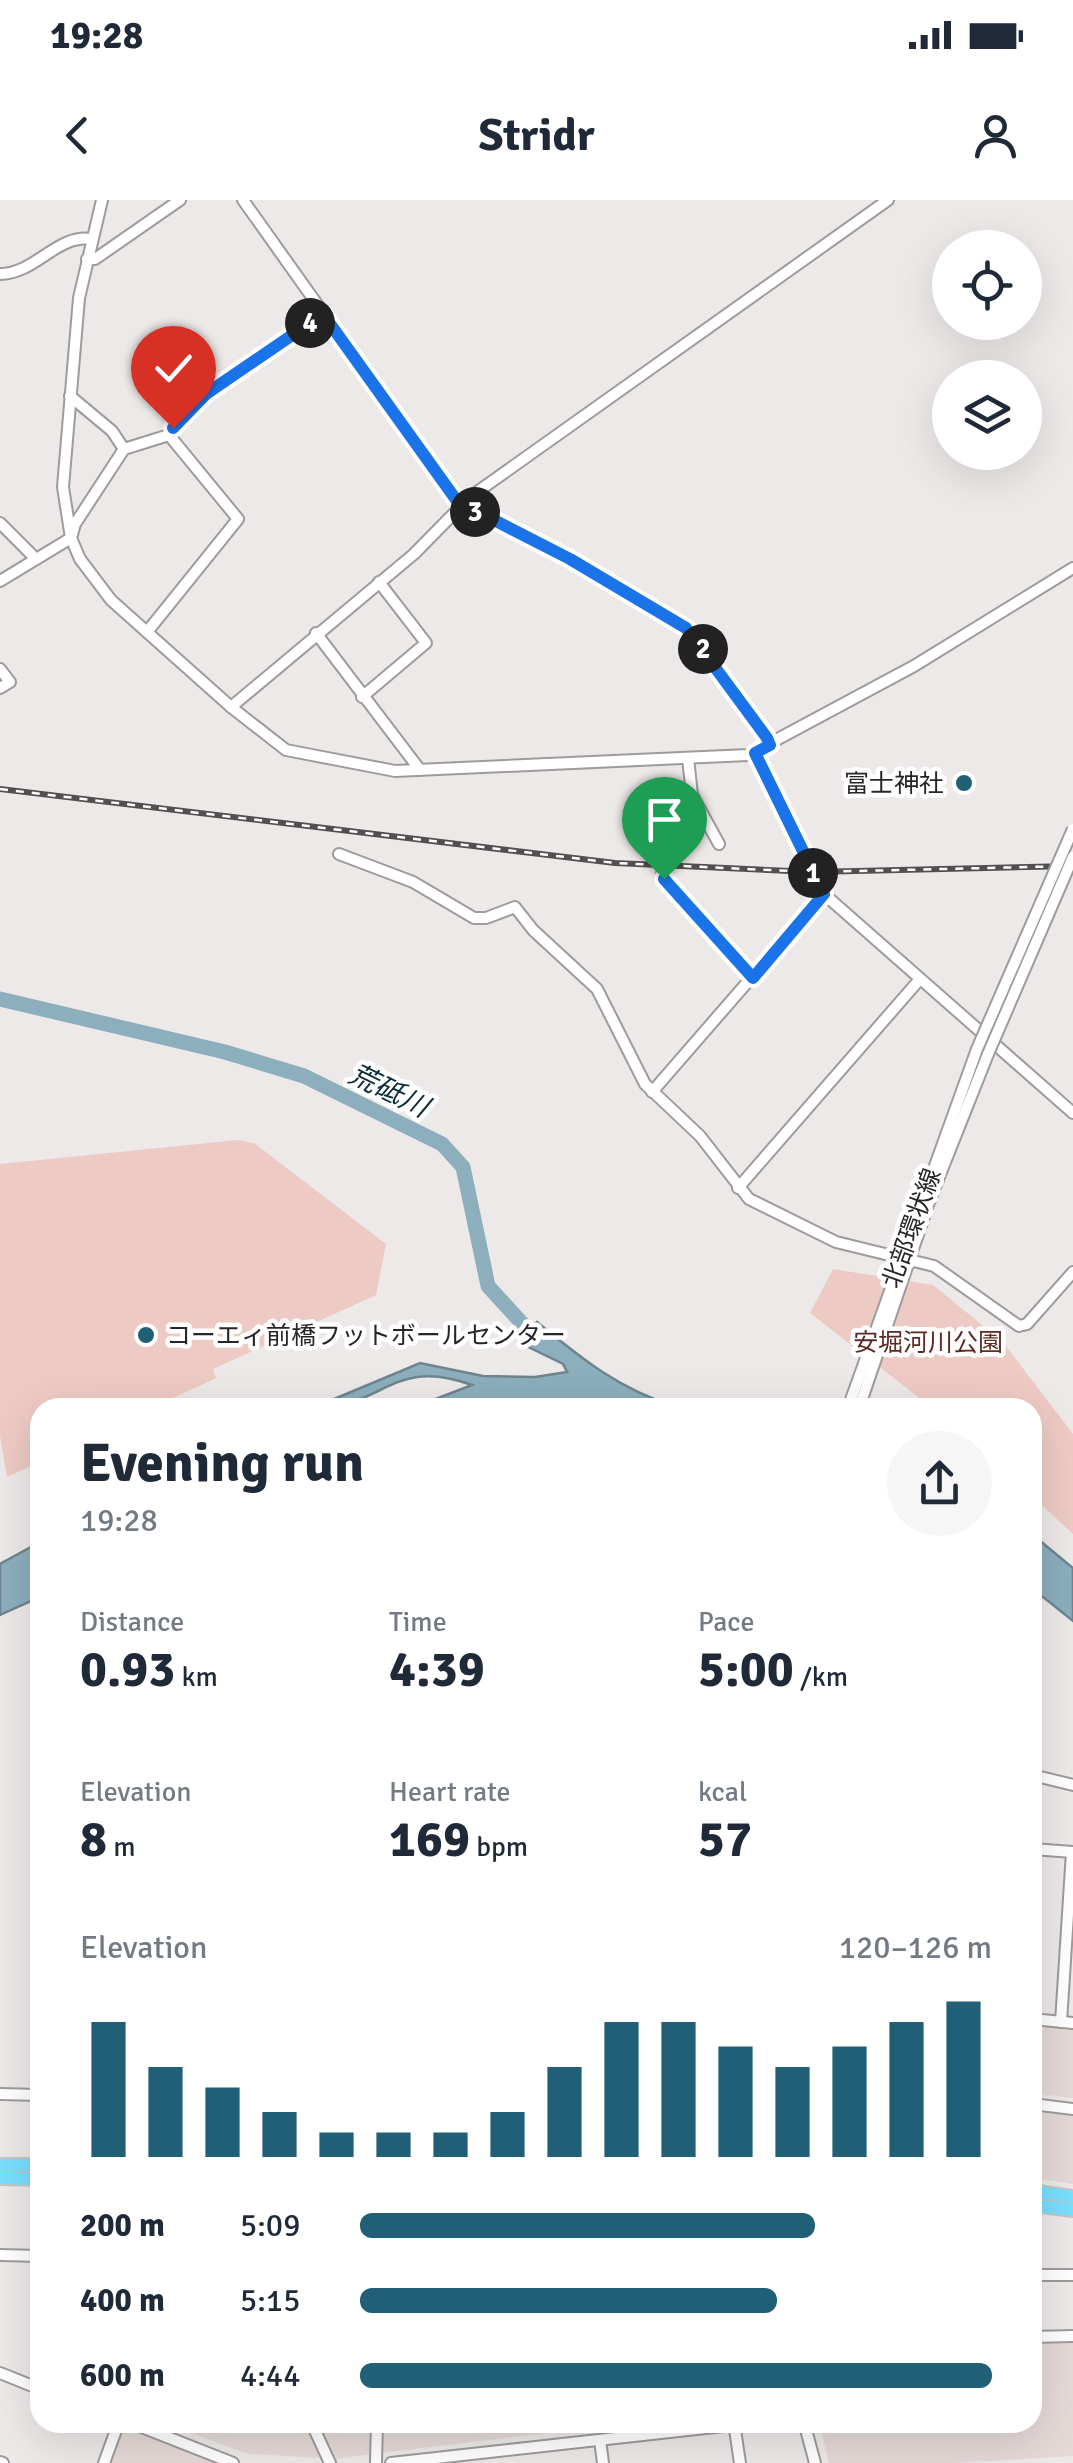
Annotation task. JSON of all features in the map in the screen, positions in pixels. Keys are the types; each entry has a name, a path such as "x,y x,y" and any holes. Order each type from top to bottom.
{"main road":[{"path":"0,2164 30,2165"},
{"path":"0,2178 30,2179"},
{"path":"1042,2192 1073,2197"},
{"path":"1042,2206 1073,2210"}],"street":[{"path":"102,200 87,259 70,396 63,487 71,538 97,586 231,707 276,743 310,758 395,771 755,753 918,664 1073,568"},
{"path":"87,259 95,259 180,200"},
{"path":"243,200 463,506 570,559 686,628 770,745"},
{"path":"231,707 463,506 888,200"},
{"path":"0,274 20,272 76,238 91,239"},
{"path":"0,581 71,538 74,524 124,449 169,435 206,394 323,314"},
{"path":"70,396 112,430 124,449"},
{"path":"147,632 238,518 169,435"},
{"path":"0,523 36,560"},
{"path":"362,698 426,644 379,582"},
{"path":"316,632 420,770"},
{"path":"0,669 10,682 0,688"},
{"path":"755,753 824,894 1073,1113"},
{"path":"688,758 692,795 719,844"},
{"path":"983,1051 1073,828"},
{"path":"339,854 404,878 474,918 486,918 515,907 532,930 596,989 652,1092 700,1136 738,1188 758,1205 859,1250 944,1271 1019,1326 1028,1324 1073,1272"},
{"path":"983,1051 1073,857"},
{"path":"662,874 753,978"},
{"path":"652,1092 824,894"},
{"path":"738,1188 920,979"},
{"name":"北部環状線","path":"852,1398 983,1051"},
{"name":"北部環状線","path":"861,1398 902,1263"},
{"path":"1042,1778 1073,1785"},
{"path":"1042,1850 1073,1852 1067,2023 1042,2019"},
{"path":"0,2094 30,2095"},
{"path":"1042,2105 1073,2109"},
{"path":"0,2256 30,2256"},
{"path":"1042,2274 1073,2275"},
{"path":"1042,2337 1073,2336"},
{"path":"0,2373 30,2385"},
{"path":"104,2463 115,2433"},
{"path":"156,2433 233,2463"},
{"path":"317,2433 330,2463"},
{"path":"376,2463 377,2433"},
{"path":"391,2463 659,2433"},
{"path":"735,2433 740,2463"},
{"path":"807,2433 815,2463"},
{"path":"600,2440 603,2463"}],"shaded area":[{"path":"1043,2026 1073,2029 1073,2098 1042,2094"},
{"path":"1042,2109 1073,2113 1073,2184 1042,2179"},
{"path":"1073,2341 1073,2456 955,2463 829,2463 822,2433 1042,2433 1042,2342"},
{"path":"122,2433 146,2433 223,2463 109,2463"},
{"path":"192,2433 309,2433 320,2458 248,2454"},
{"path":"323,2433 373,2433 372,2454 337,2459"},
{"path":"381,2433 548,2433 380,2453"}],"green space":[{"name":"コーエィ前橋フットボールセンター","path":"238,1140 254,1143 386,1244 376,1295 213,1369 216,1378 173,1398 30,1398 30,1467 7,1477 0,1436 0,1164"},
{"name":"安堀河川公園","path":"833,1269 933,1285 1002,1341 1073,1434 1073,1534 1042,1505 1042,1398 919,1398 810,1313"}],"water":[{"path":"537,1322 586,1361 651,1398 438,1398 472,1385 424,1376 406,1379 363,1398 336,1398 420,1363 483,1376 535,1377 567,1372 563,1364 518,1342"},
{"path":"1042,1542 1073,1568 1073,1621 1042,1596"},
{"path":"30,1548 30,1602 0,1615 0,1564"}],"waterway":[{"name":"荒砥川","path":"0,999 225,1052 304,1076 442,1144 463,1167 488,1286 529,1331 546,1341"}],"railway":[{"path":"0,789 615,863 813,872 1073,866"}],"place":[{"name":"富士神社","path":"964,783"},
{"name":"コーエィ前橋フットボールセンター","path":"146,1335"}],"route":[{"path":"173,428 206,394 323,314 457,501 570,559 686,628 767,738 770,745 755,753 824,894 753,978 664,879"}]}
